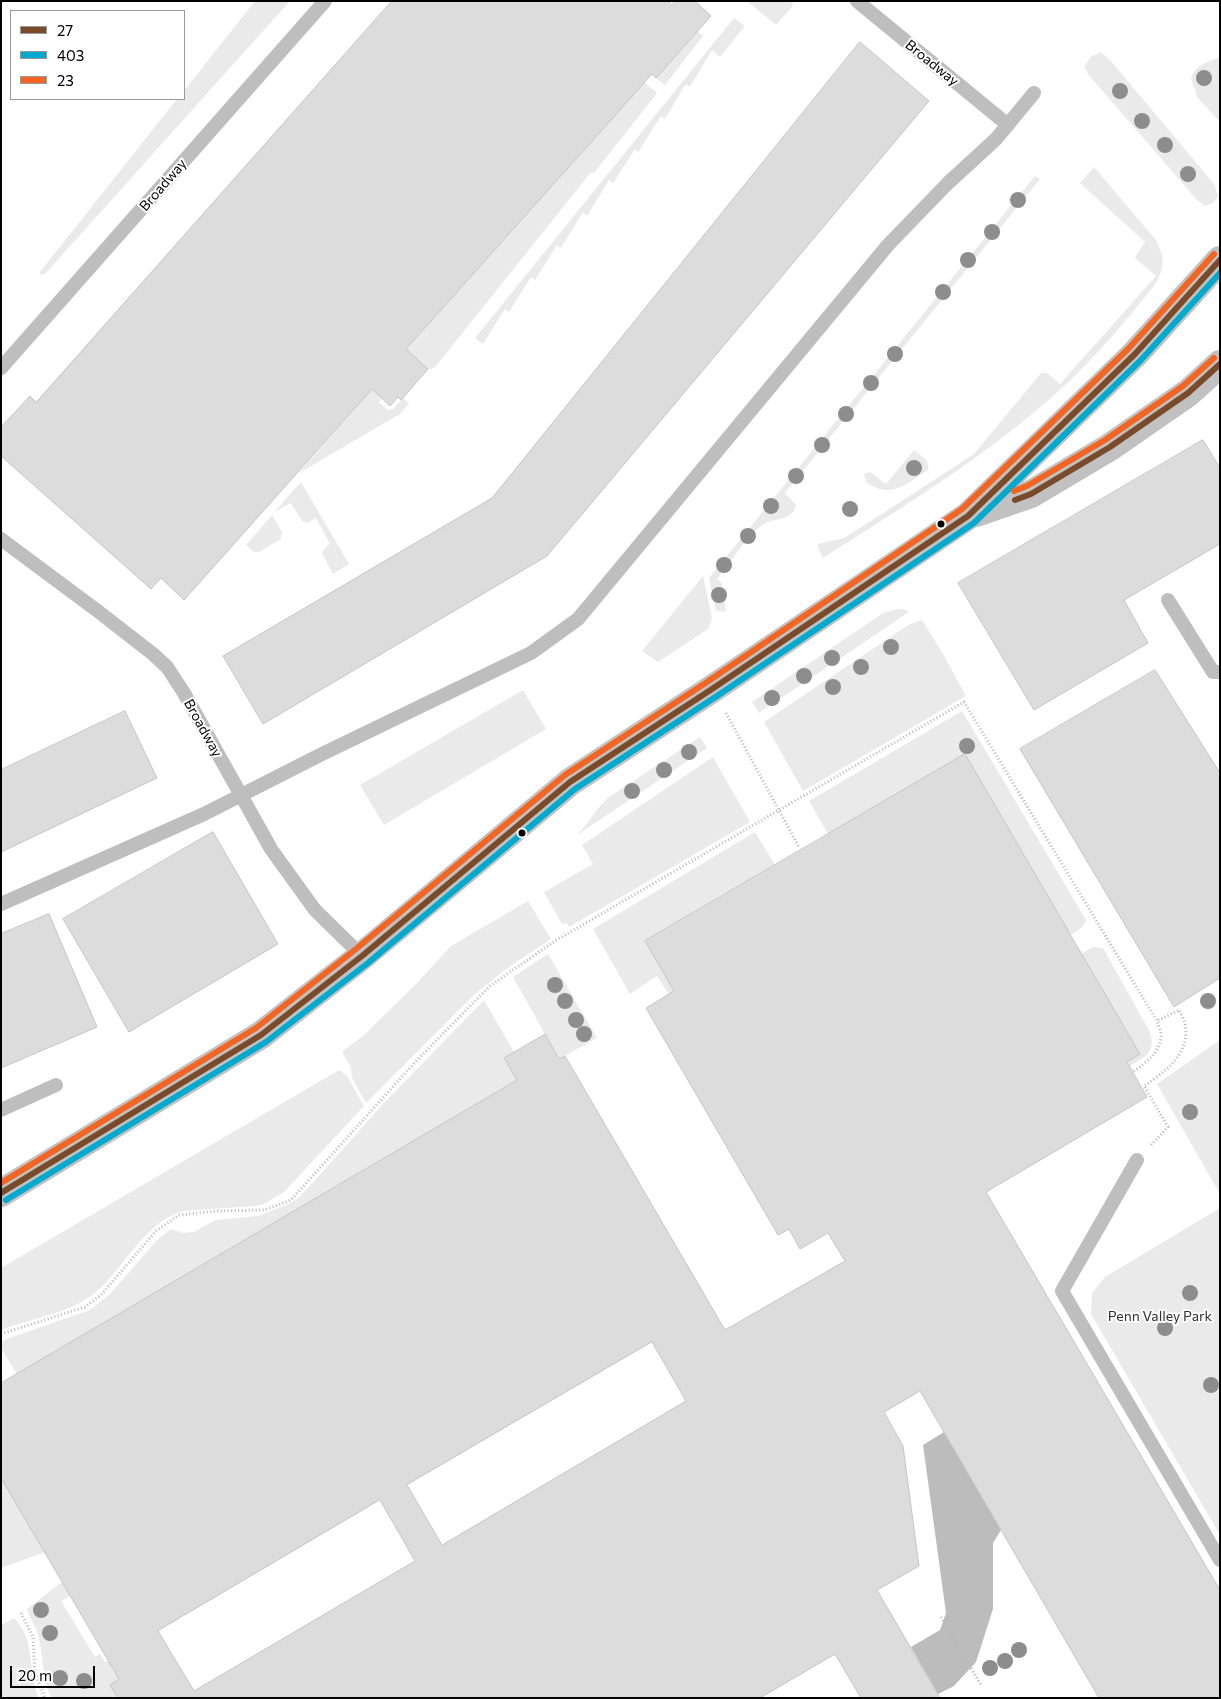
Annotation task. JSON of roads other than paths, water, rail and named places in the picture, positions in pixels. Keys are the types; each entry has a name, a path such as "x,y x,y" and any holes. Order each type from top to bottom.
{"main road":[{"path":"1,1193 261,1035 362,956 570,782 712,689 968,516 1135,354 1220,260"},
{"path":"968,516 1032,494 1110,447 1188,393 1220,364"}],"lane":[{"name":"Broadway","path":"1,368 325,1"},
{"name":"Broadway","path":"857,1 1008,125"},
{"path":"1,904 204,814 330,750 531,653 578,619 888,246 948,183 996,139 1034,93"},
{"name":"Broadway","path":"1,539 128,634 167,667 184,693 271,849 315,910 362,956"},
{"path":"1168,600 1213,672 1220,672"},
{"path":"1,1110 56,1085"},
{"path":"1137,1160 1062,1291 1220,1560"}],"park label":[{"name":"Penn Valley Park","path":"1160,1316"}]}
